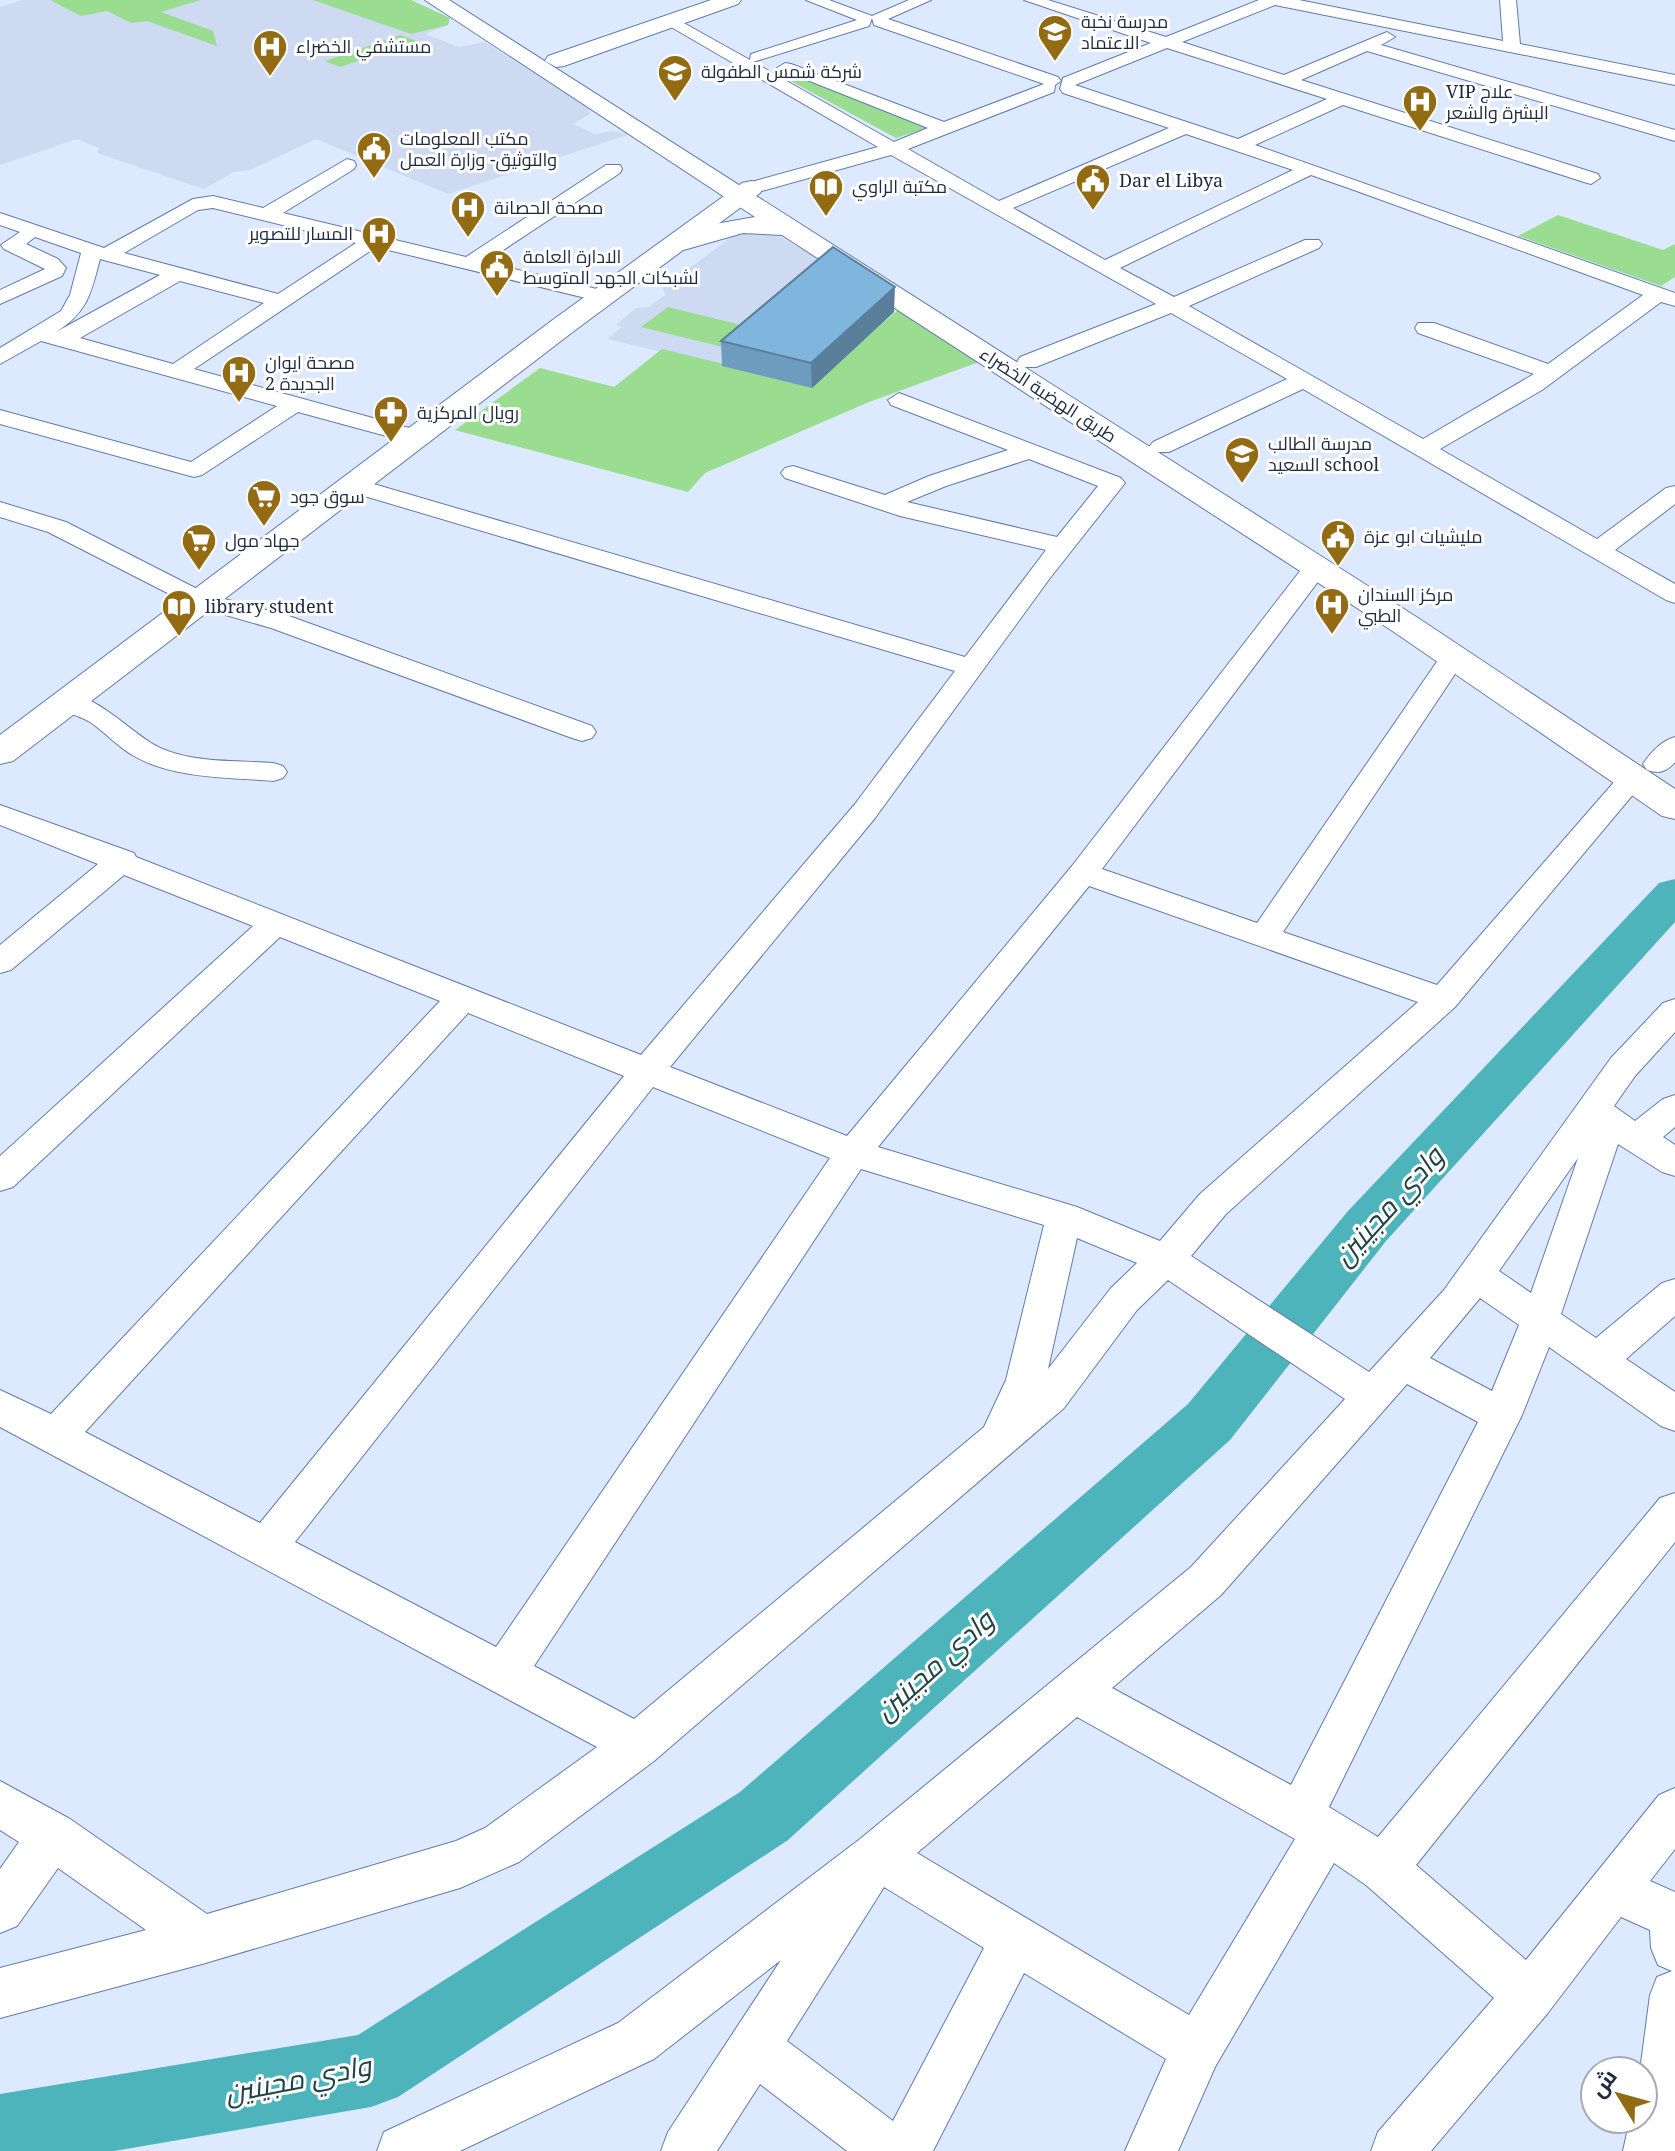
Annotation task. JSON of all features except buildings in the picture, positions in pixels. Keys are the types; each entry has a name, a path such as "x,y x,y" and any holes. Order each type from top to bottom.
{"main road":[{"name":"طريق الهضبة الخضراء","path":"435,0 744,192 1028,362 1316,567 1417,621 1454,656 1664,778"},
{"name":"طريق الهضبة الخضراء","path":"458,0 474,7 556,61 744,192 792,230 1151,450 1664,778"},
{"path":"556,61 731,0"},
{"path":"0,753 602,296 744,192"},
{"path":"673,245 734,225 760,224 792,230"}],"street":[{"path":"814,0 1309,169 1666,297"},
{"path":"750,60 923,0"},
{"path":"1032,0 1591,178"},
{"path":"744,192 892,149 1275,0 1324,5 1409,27 1675,80"},
{"path":"1508,0 1512,47"},
{"path":"667,20 750,60 946,129"},
{"path":"1284,81 1409,27"},
{"path":"1366,46 1675,136"},
{"path":"750,60 892,149 1173,305 1675,595"},
{"path":"1240,145 1342,99"},
{"path":"998,208 1184,128"},
{"path":"266,215 347,165"},
{"path":"470,263 613,169"},
{"path":"1106,267 1309,169"},
{"path":"0,357 69,315 100,252 200,203 218,203 375,239 602,296"},
{"path":"0,219 100,252 279,301"},
{"path":"0,298 55,272 56,268 51,263 11,245 36,231"},
{"path":"177,371 375,239"},
{"path":"1028,362 1173,305 1312,244"},
{"path":"63,339 177,274"},
{"path":"1423,449 1551,373 1666,297"},
{"path":"1426,328 1551,373"},
{"path":"40,334 416,437"},
{"path":"266,1547 647,1071 865,811 970,667 1113,483 1151,450 1303,380"},
{"path":"899,400 1026,452 1113,483"},
{"path":"0,417 194,470 293,405"},
{"path":"886,504 932,480 1026,452"},
{"path":"793,473 886,504 1062,546"},
{"path":"352,485 970,667"},
{"path":"1598,550 1675,493"},
{"path":"0,509 57,527 200,600 280,622 582,732"},
{"path":"504,1673 853,1153 1083,873 1316,567"},
{"path":"1265,935 1454,656"},
{"path":"67,700 99,716 143,750 165,759 195,766 273,772"},
{"path":"0,1993 202,1940 460,1864 502,1845 638,1745 1050,1396 1124,1299 1166,1259 1213,1204 1443,999 1664,778"},
{"path":"0,814 123,860 853,1153 1064,1217 1166,1259 1371,1395"},
{"path":"0,962 123,860"},
{"path":"1083,873 1443,999"},
{"path":"0,1177 277,922"},
{"path":"56,1436 462,998"},
{"path":"1151,2151 1197,2049 1313,1824 1502,1415 1614,1123 1623,1067 1675,1011"},
{"path":"403,2151 636,2041 877,1856 1206,1581 1614,1123 1675,1108"},
{"path":"1614,1123 1675,1162"},
{"path":"999,1438 1026,1380 1064,1217"},
{"path":"1476,1275 1675,1414"},
{"path":"1599,1359 1675,1294"},
{"path":"1401,1362 1502,1415"},
{"path":"0,1407 638,1745"},
{"path":"1383,1868 1675,1511"},
{"path":"1074,1691 1313,1824 1383,1868 1529,1996"},
{"path":"0,1804 53,1836 202,1940"},
{"path":"1397,2151 1529,1996 1675,1811"},
{"path":"0,1909 53,1836"},
{"path":"877,1856 1014,1942 1197,2049"},
{"path":"687,2151 877,1856"},
{"path":"1614,1890 1674,1926"},
{"path":"905,2151 1014,1942"},
{"path":"1649,2151 1671,2069 1675,1995"},
{"path":"753,2047 889,2151"},
{"path":"462,2151 495,2108"}],"shaded area":[{"name":"مستشفي الخضراء","path":"22,0 411,0 450,18 448,25 426,34 459,47 485,42 589,109 590,114 573,124 595,134 611,131 630,134 448,194 316,139 250,170 234,172 204,189 97,153 99,148 77,139 0,165 0,7"},
{"path":"738,232 773,232 836,270 722,366 607,339 622,327 616,325 636,308 649,307 665,295 663,288"}],"green space":[{"path":"50,0 201,0 161,12 213,31 217,46 147,21 131,23 107,11 81,16"},
{"path":"313,0 411,0 450,18 448,25 411,34"},
{"path":"400,35 417,41 340,67 325,61"},
{"path":"782,71 931,127 896,138 776,73"},
{"path":"1558,215 1663,250 1675,244 1675,277 1661,286 1518,236"},
{"path":"668,307 749,327 723,347 641,327"},
{"path":"899,309 979,362 869,402 705,473 688,492 455,430 540,368 614,387 662,349 811,385"}],"waterway":[{"name":"وادي مجينين","path":"0,2132 371,2070 764,1816 1209,1422 1367,1226 1675,894"}],"place":[{"name":"مدرسة نخبة الاعتماد","path":"1055,63"},
{"name":"مستشفي الخضراء","path":"270,78"},
{"name":"شركة شمس الطفولة","path":"675,103"},
{"name":"VIP علاج البشرة والشعر","path":"1420,133"},
{"name":"مكتب المعلومات والتوثيق- وزارة العمل","path":"374,180"},
{"name":"Dar el Libya","path":"1093,212"},
{"name":"مكتبة الراوي","path":"826,218"},
{"name":"مصحة الحصانة","path":"468,239"},
{"name":"المسار للتصوير","path":"379,265"},
{"name":"الادارة العامة لشبكات الجهد المتوسط","path":"497,298"},
{"name":"مصحة ايوان الجديدة 2","path":"239,404"},
{"name":"رويال المركزية","path":"391,444"},
{"name":"مدرسة الطالب السعيد school","path":"1242,485"},
{"name":"سوق جود","path":"264,528"},
{"name":"مليشيات ابو عزة","path":"1338,568"},
{"name":"جهاد مول","path":"199,572"},
{"name":"مركز السندان الطبي","path":"1332,636"},
{"name":"library student","path":"179,638"}]}
